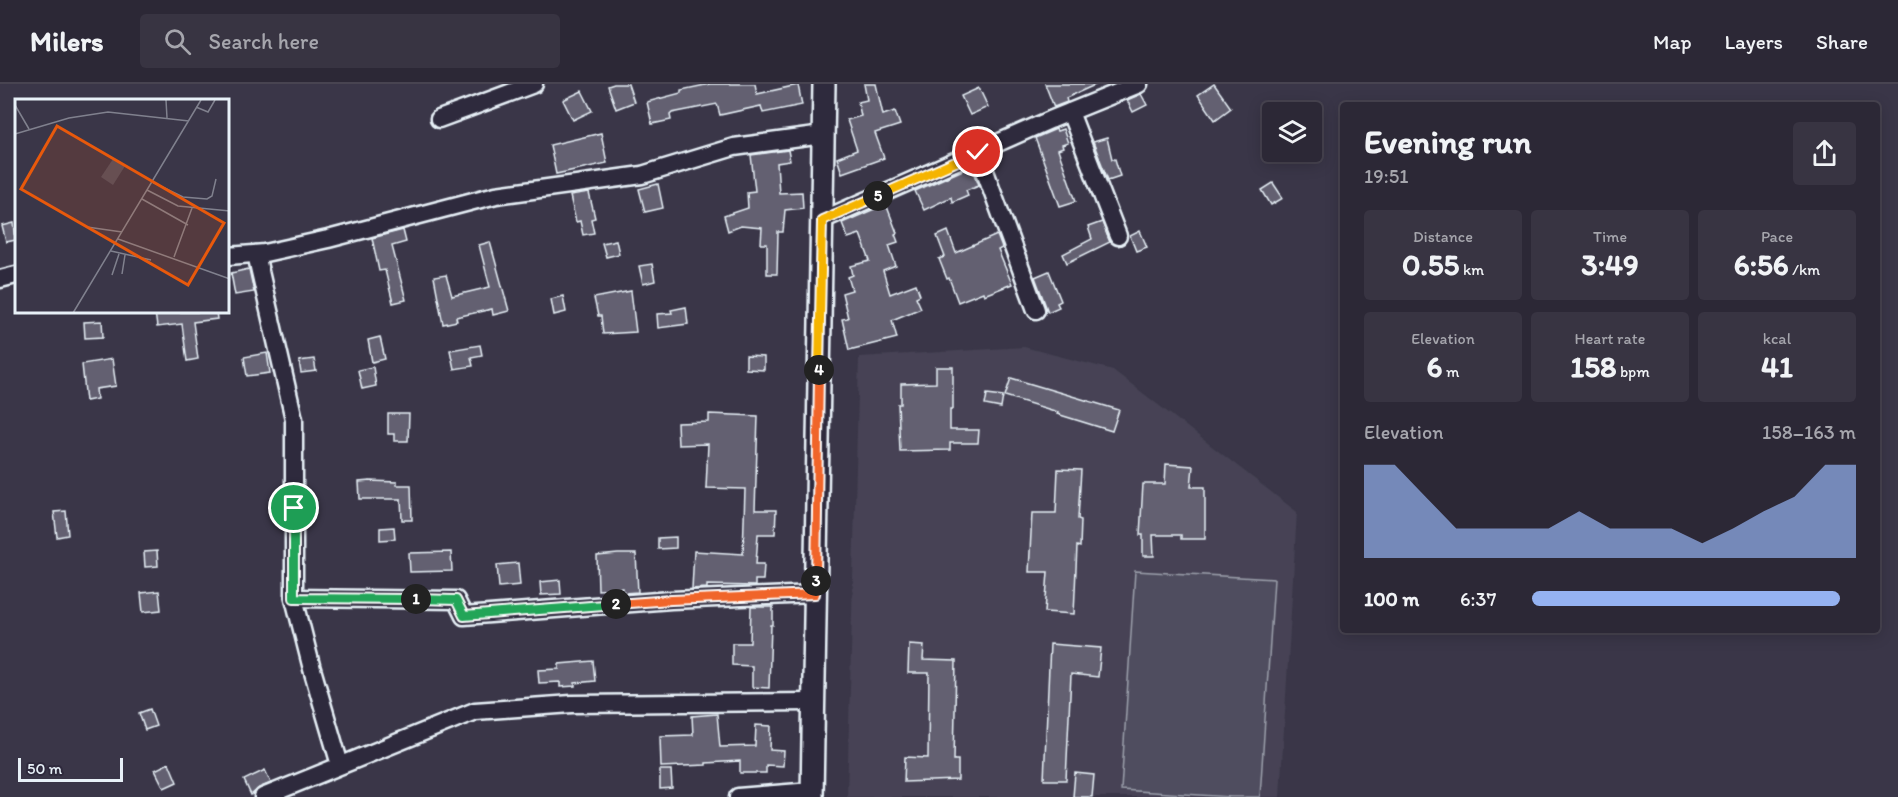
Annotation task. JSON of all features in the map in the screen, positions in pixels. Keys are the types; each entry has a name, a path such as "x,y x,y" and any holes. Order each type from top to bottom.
{"street":[{"path":"439,119 534,84"},
{"path":"738,797 812,794 824,84"},
{"path":"822,220 1139,84"},
{"path":"1070,112 1118,236"},
{"path":"230,256 256,254 328,239 496,195 642,175 734,147 823,135"},
{"path":"978,152 1036,310"},
{"path":"256,254 294,419 294,598 340,765"},
{"path":"0,279 15,275"},
{"path":"294,598 456,600 464,616 671,600 815,594"},
{"path":"263,797 475,711 572,704 813,702"}],"shaded area":[{"path":"1024,347 1113,370 1297,512 1280,797 847,797 859,357"},
{"path":"1135,571 1274,579 1260,797 1121,790"}],"building":[{"path":"628,84 634,102 616,109 608,86"},
{"path":"710,84 755,84 757,94 798,85 802,105 763,113 761,106 720,115 717,104 672,113 671,120 652,124 647,102 681,93 681,90"},
{"path":"864,84 876,84 883,115 895,111 900,125 875,133 884,158 842,173 837,158 857,150 847,120 861,116 858,102 867,100"},
{"path":"1045,84 1097,84 1066,98 1067,102 1054,107"},
{"path":"1214,84 1231,108 1215,120 1198,95"},
{"path":"979,88 988,107 970,115 961,96"},
{"path":"582,91 592,111 573,120 563,100"},
{"path":"1141,94 1147,105 1133,112 1127,100"},
{"path":"1056,129 1057,131 1063,129 1068,143 1062,145 1063,148 1058,150 1076,201 1060,206 1035,138"},
{"path":"601,133 607,163 556,174 550,145"},
{"path":"1107,138 1112,159 1115,159 1120,176 1108,180 1093,142"},
{"path":"788,150 790,161 777,163 779,193 802,192 803,208 785,210 783,232 778,232 777,274 767,274 767,244 761,244 762,228 741,226 728,231 724,216 748,208 747,192 755,191 751,155"},
{"path":"972,166 979,185 966,190 968,195 952,202 951,197 924,210 915,191"},
{"path":"1273,183 1283,198 1271,205 1262,190"},
{"path":"658,184 663,208 645,212 639,189"},
{"path":"589,193 595,218 591,219 594,233 583,235 580,221 576,222 570,196"},
{"path":"886,204 898,242 889,245 896,266 883,271 890,294 916,284 920,295 916,297 921,308 892,320 897,338 849,350 842,319 848,318 842,293 852,290 848,277 853,275 851,266 870,261 860,234 848,238 842,223"},
{"path":"1102,222 1110,242 1067,263 1063,254 1092,239 1088,227"},
{"path":"14,223 15,240 6,242 2,226"},
{"path":"403,230 406,242 392,246 406,300 393,303 385,270 379,271 372,238"},
{"path":"948,231 956,253 997,235 1002,248 998,250 1012,284 958,302 939,259 945,257 937,236"},
{"path":"1140,231 1147,247 1136,251 1130,236"},
{"path":"616,240 619,254 606,257 602,243"},
{"path":"490,242 509,311 493,315 492,309 456,317 457,321 443,324 434,277 446,275 452,296 490,287 479,245"},
{"path":"652,264 655,281 643,284 639,266"},
{"path":"249,269 254,292 235,295 231,273"},
{"path":"1049,271 1061,301 1057,303 1059,307 1048,312 1035,277"},
{"path":"631,291 636,332 603,334 601,316 598,316 594,298"},
{"path":"563,296 566,312 554,315 551,299"},
{"path":"686,307 688,324 658,328 657,314 672,313 671,310"},
{"path":"155,314 216,314 217,319 193,322 198,359 187,361 182,324 157,327"},
{"path":"102,321 103,337 85,338 84,322"},
{"path":"380,337 385,359 372,362 368,340"},
{"path":"480,345 482,355 471,357 473,366 454,369 450,350"},
{"path":"267,353 270,373 247,376 244,357"},
{"path":"746,356 764,357 764,370 746,369"},
{"path":"112,359 116,386 96,389 97,399 86,401 82,364"},
{"path":"314,359 316,371 301,373 299,361"},
{"path":"373,367 376,386 362,389 358,370"},
{"path":"936,367 953,367 953,409 950,409 950,430 979,430 978,443 950,443 950,450 900,451 898,404 901,404 901,384 936,383"},
{"path":"1011,378 1119,410 1112,431 1005,396"},
{"path":"987,394 1003,396 1001,408 985,405"},
{"path":"388,414 409,414 408,441 394,441 394,434 388,434"},
{"path":"709,414 758,416 755,510 776,510 775,534 758,534 756,564 764,564 763,580 755,580 755,586 707,585 707,588 692,589 694,551 743,554 745,489 706,488 708,444 678,445 677,423 709,422"},
{"path":"1166,464 1193,466 1191,487 1205,487 1205,539 1181,539 1181,535 1153,535 1154,556 1143,556 1143,535 1140,535 1143,484 1165,484"},
{"path":"1058,469 1081,470 1078,519 1081,520 1080,547 1077,546 1074,614 1045,612 1048,572 1029,572 1032,513 1056,513"},
{"path":"359,482 411,485 412,520 402,520 401,499 360,499"},
{"path":"66,511 68,535 57,537 54,512"},
{"path":"394,527 395,539 380,540 380,528"},
{"path":"676,537 676,548 658,549 658,538"},
{"path":"157,551 158,566 145,567 144,552"},
{"path":"451,552 452,571 410,572 409,553"},
{"path":"636,554 638,592 624,593 623,588 598,590 597,556"},
{"path":"518,563 520,585 499,587 497,565"},
{"path":"560,580 561,594 541,595 540,582"},
{"path":"159,591 161,610 143,612 141,593"},
{"path":"751,607 773,607 769,688 752,687 752,666 732,665 732,643 750,643"},
{"path":"909,644 924,645 923,660 956,661 954,760 958,760 958,780 904,782 905,757 928,758 929,673 908,673"},
{"path":"1050,644 1101,648 1098,677 1071,674 1066,780 1044,780"},
{"path":"593,661 595,681 560,687 560,682 539,683 538,670 559,669 559,664"},
{"path":"150,709 156,726 145,730 139,713"},
{"path":"717,714 720,747 755,746 756,725 771,726 770,750 784,751 783,766 766,765 766,773 740,773 740,761 661,767 660,736 693,735 692,716"},
{"path":"169,763 177,782 164,788 155,770"},
{"path":"265,770 271,783 259,788 251,795 244,780"},
{"path":"660,770 671,770 672,788 660,789"},
{"path":"1075,773 1094,775 1092,797 1073,797"}],"route":[{"path":"294,508 294,598 456,600 464,616 671,600 815,594 822,220 978,152"}]}
